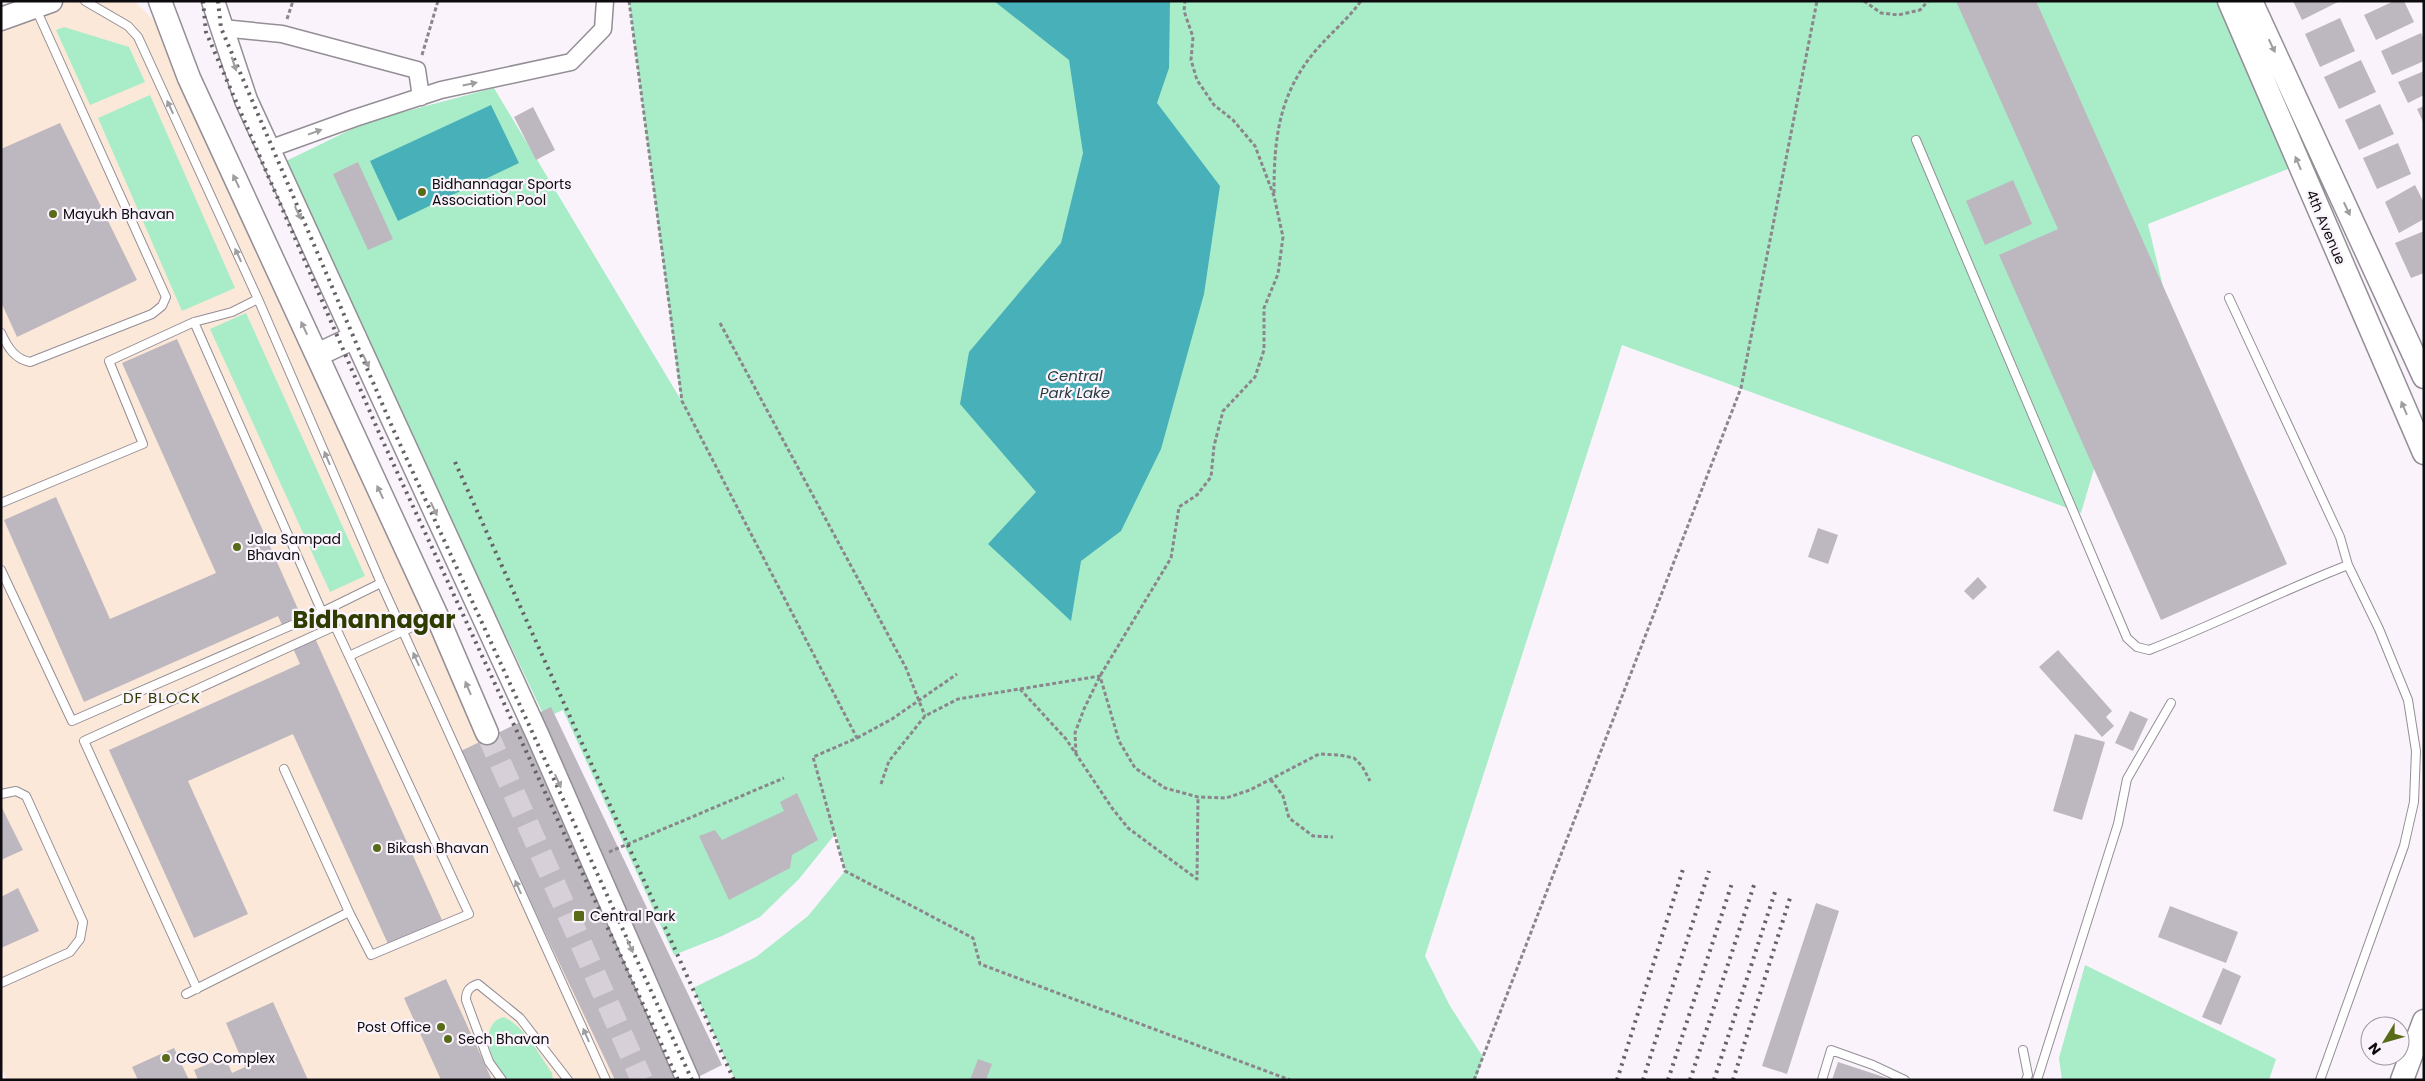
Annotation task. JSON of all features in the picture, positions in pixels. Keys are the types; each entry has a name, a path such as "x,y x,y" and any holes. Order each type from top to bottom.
{"main road":[{"path":"160,1 189,78 437,616 487,733"},
{"path":"213,1 246,100 538,736 688,1080"},
{"name":"4th Avenue","path":"2229,1 2424,453"},
{"name":"4th Avenue","path":"2251,1 2424,377"},
{"path":"1,19 43,4"},
{"path":"2361,309 2387,297"},
{"path":"317,355 355,337"},
{"path":"2402,1080 2424,1021"}],"street":[{"path":"269,149 441,90 571,62 583,53 602,29 605,1"},
{"path":"222,28 282,34 417,70 421,97"}],"lane":[{"path":"85,1 128,26 138,37 258,299 381,583 606,1080"},
{"path":"1,333 7,346 20,360 30,362 152,314 162,306 166,297 43,4"},
{"path":"1916,140 2127,638 2137,647 2149,650 2268,600 2297,585 2348,566"},
{"path":"2229,298 2340,537 2348,566 2379,629 2408,700 2416,751 2414,802 2404,846 2320,1080"},
{"path":"1,503 142,444 109,361 194,322 232,312 258,299"},
{"path":"194,322 322,612"},
{"path":"1,570 72,721 322,612 381,583"},
{"path":"349,656 437,616"},
{"path":"197,989 84,742 335,626 468,914 371,955 349,912 284,769"},
{"path":"2037,1080 2118,824 2127,779 2171,703"},
{"path":"1,794 16,791 26,796 83,922 80,939 70,952 1,983"},
{"path":"186,994 349,912"},
{"path":"502,1080 489,1062 466,1000 466,992 471,986 478,984 520,1018 568,1080"},
{"path":"1822,1080 1831,1050 1873,1065 1905,1080"},
{"path":"2023,1050 2026,1080"}],"path":[{"path":"417,70 438,1"},
{"path":"629,1 682,401 857,738"},
{"path":"1076,754 1075,733 1100,676 1171,558 1180,507 1197,495 1211,478 1214,446 1224,411 1255,377 1264,350 1264,308 1278,274 1283,236 1274,196 1255,146 1233,120 1214,105 1197,80 1191,60 1193,38 1184,11 1185,1"},
{"path":"1274,196 1274,150 1281,114 1298,73 1361,1"},
{"path":"1474,1080 1741,388 1817,1"},
{"path":"1864,1 1881,13 1898,15 1920,10 1928,1"},
{"path":"720,323 906,668 925,716"},
{"path":"957,674 892,719 857,738 813,757 845,871 973,938 980,964 1290,1080"},
{"path":"881,784 889,761 925,716 958,699 1100,676"},
{"path":"1100,676 1119,741 1135,768 1165,788 1198,797 1226,798 1267,781 1319,754 1354,758 1362,766 1370,781"},
{"path":"1020,689 1066,739 1112,808 1128,828 1197,879 1198,797"},
{"path":"592,859 784,778"},
{"path":"1267,781 1272,781 1283,796 1289,818 1313,836 1334,837"}],"shaded area":[{"path":"69,1 134,1 156,22 255,243 382,516 627,1080 7,1080 1,1066 1,27"}],"green space":[{"path":"629,1 2220,1 2293,167 2148,224 2178,349 2120,381 2081,513 1622,345 1425,956 1450,1006 1483,1057 1476,1080 735,1080 693,988 756,957 808,916 845,871 836,833 799,879 760,917 722,936 674,955 563,710 545,718 282,163 352,129 388,116 494,88 681,400"},
{"path":"64,27 129,47 145,82 90,105 56,30"},
{"path":"150,95 235,288 182,311 98,118"},
{"path":"246,313 365,576 330,592 210,329"},
{"path":"2085,965 2276,1059 2269,1080 2062,1080 2059,1058"},
{"path":"504,1017 525,1034 552,1073 553,1080 506,1080 501,1074 492,1056 489,1036 495,1021"}],"water":[{"name":"Central Park Lake","path":"994,1 1170,1 1169,68 1157,103 1220,186 1204,294 1161,449 1121,531 1081,561 1071,621 988,544 1036,492 960,404 969,352 1061,243 1083,153 1069,60"},
{"name":"Bidhannagar Sports Association Pool","path":"491,105 519,163 398,221 370,161"}],"building":[{"path":"1956,1 2036,1 2287,564 2161,620 1999,255 2058,229"},
{"path":"2293,1 2340,1 2302,20"},
{"path":"2394,1 2404,1 2414,22 2376,40 2364,15"},
{"path":"2340,18 2355,51 2320,67 2305,34"},
{"path":"2421,33 2424,39 2424,61 2392,75 2381,51"},
{"path":"2361,60 2376,92 2339,109 2324,77"},
{"path":"2424,71 2424,95 2408,103 2398,82"},
{"path":"2380,104 2394,134 2359,150 2345,120"},
{"path":"2424,106 2424,124 2417,109"},
{"path":"533,107 555,150 536,160 514,117"},
{"name":"Mayukh Bhavan","path":"60,123 137,280 17,337 1,302 1,149"},
{"path":"2398,143 2411,174 2377,189 2363,158"},
{"path":"358,162 393,239 368,250 333,174"},
{"path":"2013,180 2032,224 1985,245 1966,201"},
{"path":"2415,185 2424,203 2424,219 2399,233 2385,202"},
{"path":"2424,231 2424,273 2411,278 2395,243"},
{"name":"Jala Sampad Bhavan","path":"177,339 302,618 283,627 278,616 84,702 4,520 56,497 110,619 216,573 122,363"},
{"path":"1818,528 1838,535 1828,564 1808,557"},
{"path":"1978,577 1987,587 1973,600 1964,591"},
{"name":"Bikash Bhavan","path":"314,636 442,920 388,944 293,734 188,781 248,914 194,938 109,750 300,664 292,646"},
{"path":"2058,650 2112,711 2106,717 2114,726 2102,737 2039,667"},
{"name":"Central Park","path":"551,707 722,1065 692,1080 615,1080 459,752"},
{"path":"2130,711 2148,719 2133,751 2115,743"},
{"path":"2075,734 2105,742 2082,820 2053,811"},
{"path":"797,793 818,840 792,855 790,868 729,900 699,836 715,830 722,840 784,811 780,802"},
{"path":"1,806 23,850 1,860"},
{"path":"18,888 39,931 1,948 1,897"},
{"path":"1816,903 1839,911 1787,1074 1762,1066"},
{"path":"2170,906 2238,932 2226,963 2158,937"},
{"path":"2223,968 2241,976 2221,1025 2202,1017"},
{"name":"Sech Bhavan","path":"446,979 492,1080 441,1080 404,998"},
{"path":"273,1002 308,1080 198,1080 194,1070 225,1057 232,1073 245,1067 226,1023"},
{"name":"CGO Complex","path":"174,1048 189,1080 138,1080 132,1067"},
{"path":"978,1059 992,1064 986,1080 970,1080"},
{"path":"1838,1062 1890,1079 1890,1080 1832,1080"}],"tunnel":[{"path":"487,733 642,1080"}],"railway":[{"path":"203,1 206,32 380,435 678,1080"},
{"path":"218,1 221,28 393,429 692,1080"},
{"path":"455,462 734,1080"},
{"path":"1617,1080 1684,866"},
{"path":"1643,1080 1709,871"},
{"path":"1690,1080 1755,882"},
{"path":"1668,1080 1732,883"},
{"path":"1714,1080 1775,892"},
{"path":"1733,1080 1790,898"}],"place":[{"name":"Bidhannagar Sports Association Pool","path":"422,192"},
{"name":"Mayukh Bhavan","path":"53,214"},
{"name":"Jala Sampad Bhavan","path":"237,547"},
{"name":"Bikash Bhavan","path":"377,848"},
{"name":"Central Park","path":"579,916"},
{"name":"Post Office","path":"441,1027"},
{"name":"Sech Bhavan","path":"448,1039"},
{"name":"CGO Complex","path":"166,1058"}],"district":[{"name":"Bidhannagar","path":"374,619"},
{"name":"DF BLOCK","path":"162,697"}]}
